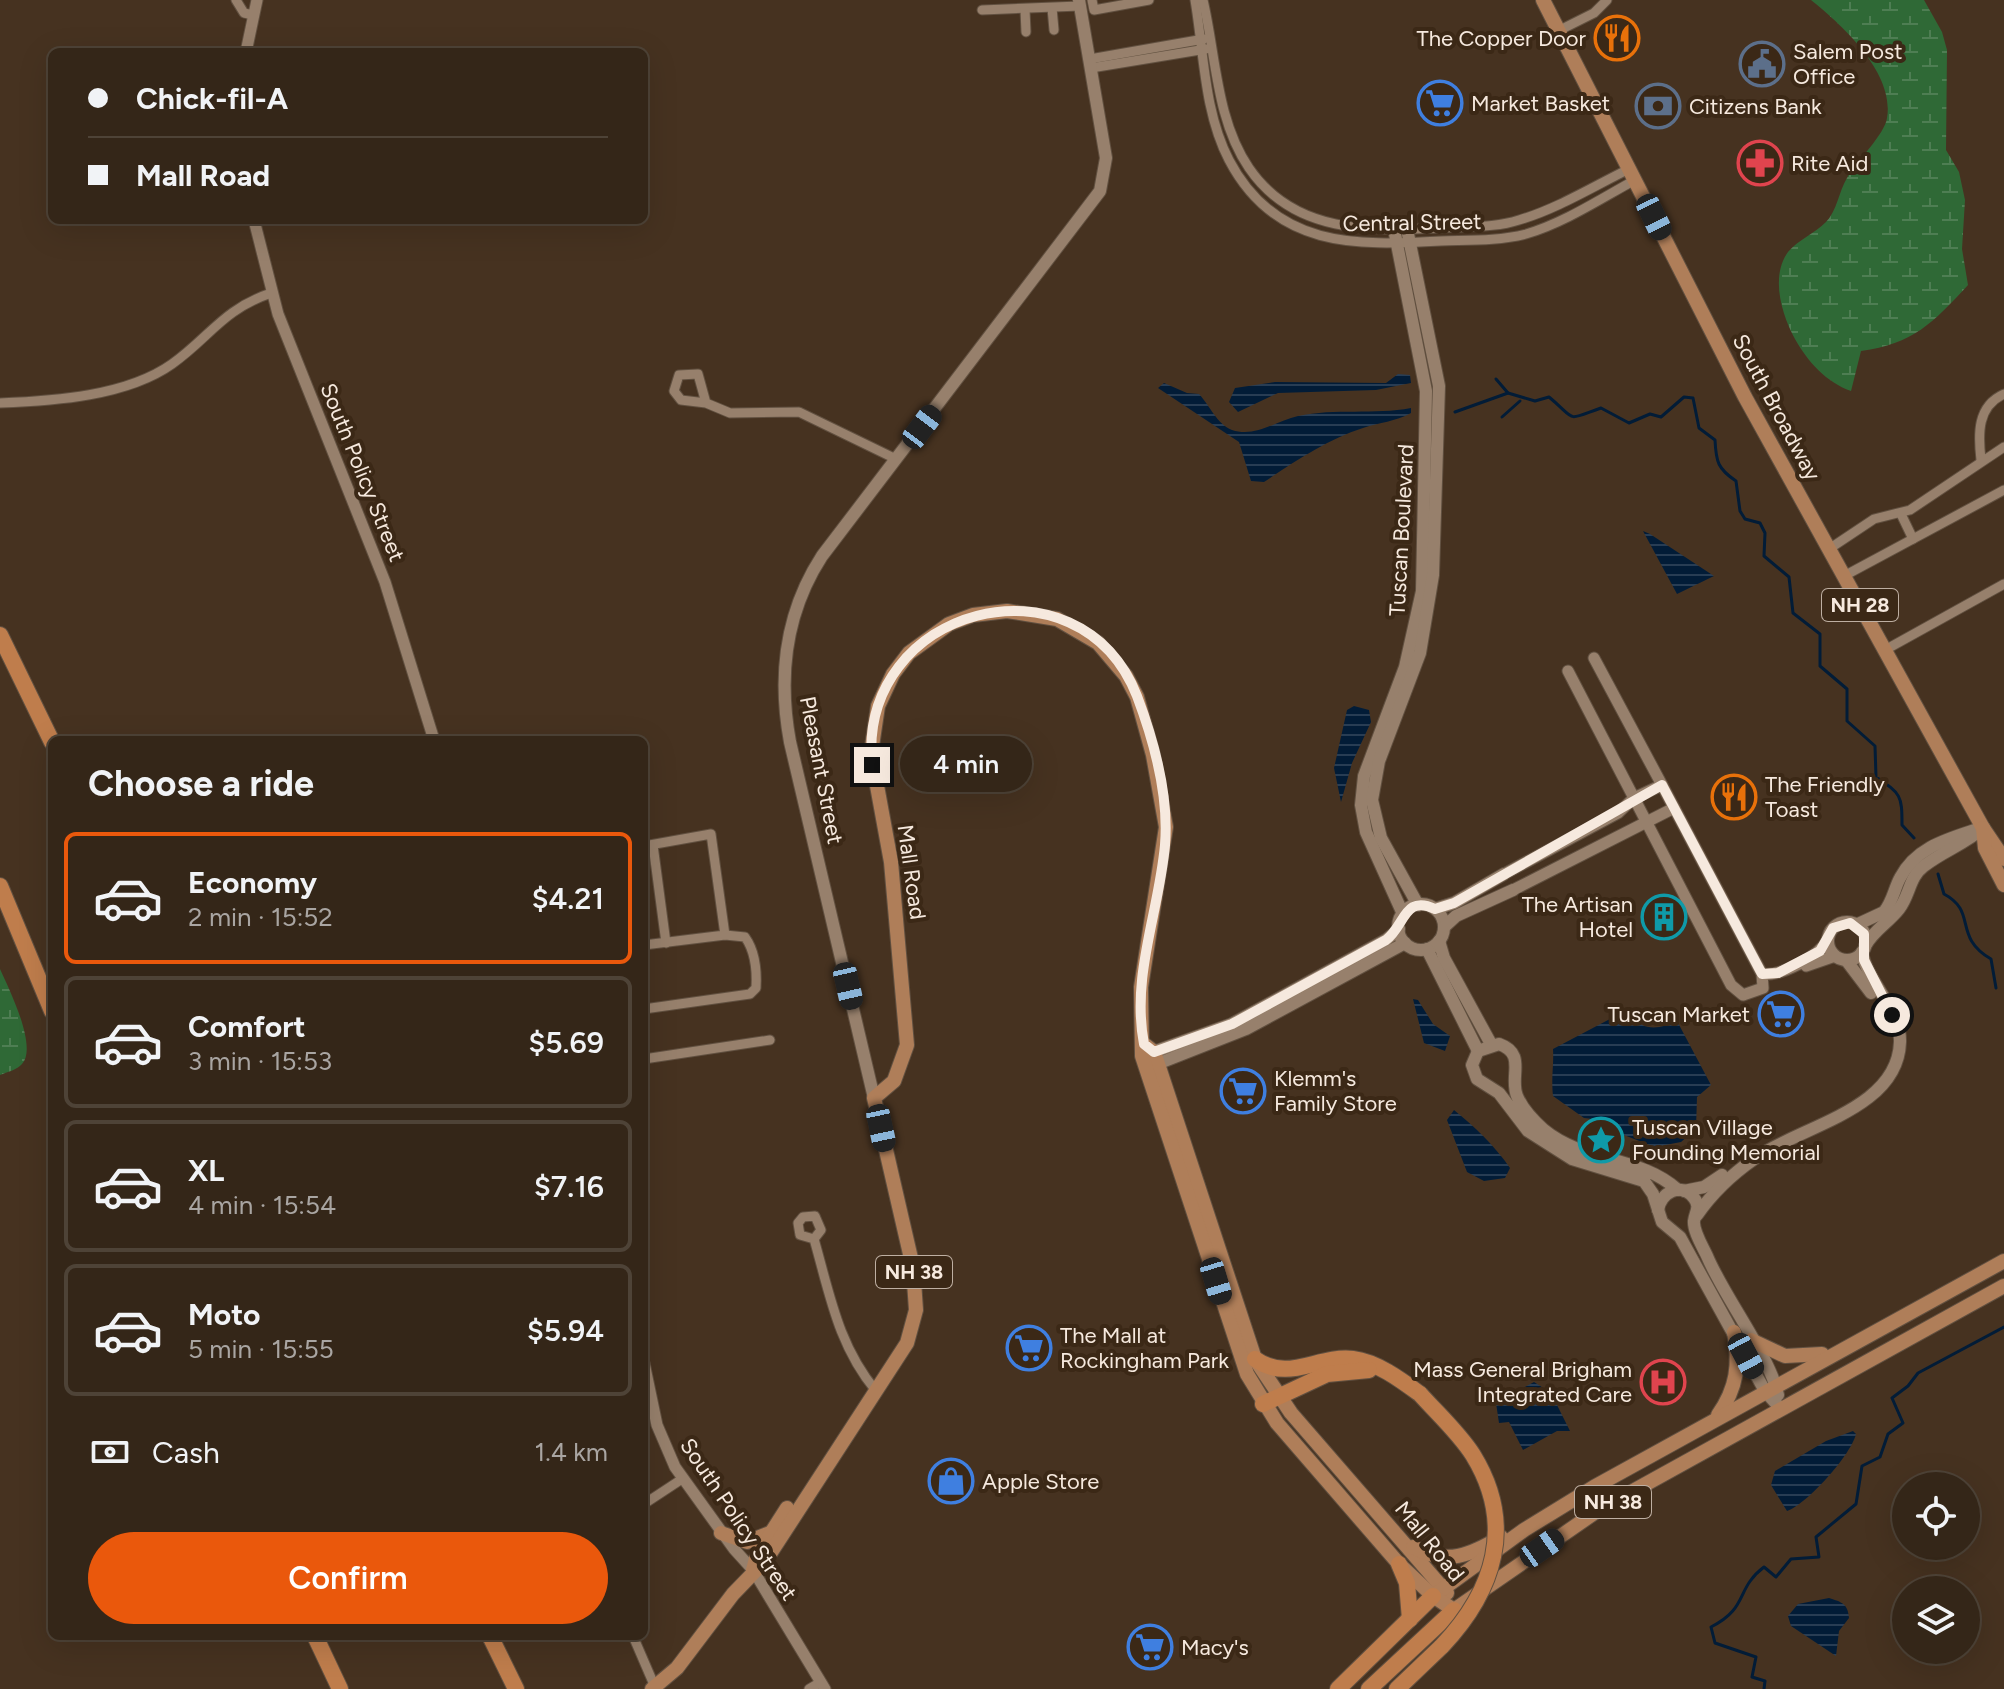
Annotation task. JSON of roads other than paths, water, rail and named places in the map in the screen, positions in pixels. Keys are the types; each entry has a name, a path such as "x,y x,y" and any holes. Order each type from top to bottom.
{"highway":[{"path":"0,635 49,736"},
{"path":"0,886 23,944"},
{"path":"0,895 48,1002"},
{"path":"1255,1359 1283,1371 1355,1359 1390,1374 1420,1394 1474,1457 1487,1484 1495,1533 1492,1570 1479,1600 1442,1646 1397,1689"},
{"path":"1270,1400 1313,1379 1343,1371 1390,1374"},
{"path":"1399,1564 1407,1583 1410,1619"},
{"path":"1338,1689 1438,1592"},
{"path":"1369,1689 1454,1610"},
{"path":"317,1640 337,1684"},
{"path":"492,1640 516,1689"}],"main road":[{"name":"South Broadway","path":"1543,0 1745,397 1983,828 2004,859"},
{"name":"Pleasant Street","path":"753,1570 766,1560 848,1429 907,1343 917,1296 790,742 784,685 787,646 803,590 822,556 1100,191 1106,158 1091,64 1086,4"},
{"name":"Tuscan Boulevard","path":"1402,236 1439,386 1433,575 1420,653 1379,761 1372,800 1381,838 1418,905"},
{"name":"Tuscan Boulevard","path":"1402,236 1426,391 1422,591 1405,667 1364,776 1361,805 1366,832 1403,914"},
{"name":"Mall Road","path":"874,1098 894,1081 907,1045 891,862 872,765 875,716 893,674 919,645 949,624 984,613 1032,613 1078,630 1114,660 1137,697 1159,777 1166,827 1141,987 1149,1057 1237,1346 1270,1400 1399,1564 1438,1592"},
{"name":"South Broadway","path":"1983,828 1985,848 2004,885"},
{"path":"1898,1058 1894,1036 1870,989 1828,939 1838,924 1856,925 1884,912 1902,873 1917,856 1944,840 1983,828"},
{"path":"1841,958 1864,949 1877,928 1901,907 1911,881 1921,868 1968,841 1983,828"},
{"path":"1149,1057 1253,1013 1386,940 1399,929 1403,914 1418,905 1435,909 1454,903 1504,874"},
{"path":"1427,949 1439,941 1444,927 1456,916 1513,890"},
{"path":"1435,909 1444,927"},
{"path":"1658,1210 1666,1194 1704,1187 1732,1167 1752,1160 1870,1098 1891,1076 1901,1038 1864,949 1864,934 1856,925"},
{"path":"1399,929 1405,943"},
{"path":"1439,941 1451,971 1491,1044 1512,1051 1517,1096 1543,1129 1589,1155 1642,1168 1681,1190 1696,1203 1695,1218 1710,1264 1751,1340 1770,1388"},
{"path":"1149,1057 1246,1029 1405,943 1427,949 1478,1051 1473,1073 1499,1093 1517,1120 1548,1147 1588,1166 1644,1181 1653,1194 1662,1222 1673,1229 1781,1409"},
{"path":"1478,1051 1491,1044"},
{"name":"Mall Road","path":"1149,1057 1270,1400 1403,1542 1454,1610"},
{"path":"1488,1087 1502,1087 1516,1072"},
{"path":"1673,1229 1684,1228 1720,1186 1752,1160"},
{"name":"NH 38","path":"1438,1592 1524,1530 1770,1388 2004,1261"},
{"name":"NH 38","path":"1454,1610 1597,1511 2004,1286"},
{"path":"1714,1420 1736,1379 1738,1357 1734,1332"},
{"path":"1751,1340 1785,1356 1815,1356 1838,1350"},
{"name":"Pleasant Street","path":"753,1570 771,1532 833,1439 848,1429"},
{"path":"1403,1542 1437,1557 1458,1558 1508,1532 1524,1530"},
{"path":"721,1533 747,1542 771,1532"},
{"name":"NH 38","path":"654,1688 677,1668 753,1570"}],"street":[{"path":"236,0 244,13 253,15"},
{"path":"247,48 257,0"},
{"path":"982,10 1025,10 1149,0"},
{"name":"Central Street","path":"1195,0 1228,126 1245,162 1260,182 1286,205 1323,223 1402,236 1500,238 1528,233 1632,175"},
{"name":"Central Street","path":"1203,0 1222,143 1239,176 1258,199 1291,224 1321,237 1361,245 1402,236 1514,222 1632,175"},
{"path":"1558,31 1594,13 1607,0"},
{"path":"1052,8 1054,30"},
{"path":"1025,10 1026,32"},
{"path":"1091,64 1207,43"},
{"name":"South Policy Street","path":"255,224 271,293 385,582 433,736"},
{"path":"0,405 112,389 150,376 178,359 229,312 271,293"},
{"path":"1981,460 1979,434 1985,409 1994,398 2004,394"},
{"path":"706,403 730,413 799,412 896,459"},
{"path":"1829,549 1874,519 1901,514 2004,447"},
{"path":"1844,576 2004,490"},
{"path":"1901,514 1913,539"},
{"path":"1885,650 2004,584"},
{"path":"1594,658 1762,974 1763,988"},
{"path":"1568,671 1731,985 1743,995 1823,958 1841,958"},
{"path":"1504,874 1618,813 1634,798 1662,785"},
{"path":"1513,890 1674,808"},
{"path":"666,943 648,845 711,834 725,935"},
{"path":"648,945 725,935 745,937 751,944 757,975 756,988 750,994 648,1008"},
{"path":"1762,974 1778,973 1820,951 1828,939"},
{"path":"648,1058 770,1040"},
{"path":"814,1239 848,1352 876,1391"},
{"name":"South Policy Street","path":"648,1381 660,1434 682,1479 721,1533 753,1570 823,1685"},
{"path":"648,1501 682,1479"},
{"path":"635,1640 654,1688"},
{"path":"809,1689 823,1685"}],"water":[{"path":"1398,374 1410,375 1411,383 1376,390 1278,393 1238,412 1229,402 1235,388 1275,382 1386,383"},
{"path":"1164,383 1187,393 1199,394 1222,424 1241,432 1312,414 1411,408 1411,413 1337,438 1264,482 1251,481 1239,442 1158,388"},
{"path":"1643,531 1650,534 1714,576 1677,594"},
{"path":"1354,706 1369,710 1371,722 1352,763 1341,802 1334,768 1347,710"},
{"path":"1413,999 1418,1000 1433,1024 1450,1036 1445,1051 1424,1043"},
{"path":"1627,1010 1637,1022 1649,1027 1677,1021 1711,1085 1697,1097 1696,1129 1681,1142 1655,1147 1616,1132 1602,1120 1584,1118 1553,1096 1553,1049"},
{"path":"1454,1110 1484,1137 1510,1168 1505,1178 1484,1181 1467,1172 1447,1120"},
{"path":"1534,1382 1551,1393 1570,1431 1557,1431 1523,1450 1509,1422 1499,1423 1496,1403"},
{"path":"1853,1431 1856,1434 1852,1443 1837,1466 1806,1499 1787,1511 1771,1485 1775,1471 1826,1441"},
{"path":"1829,1598 1844,1604 1849,1618 1839,1631 1836,1656 1791,1626 1788,1616 1798,1604"}],"waterway":[{"path":"1496,379 1508,393"},
{"path":"1455,412 1508,393 1535,401 1549,397 1576,417 1601,408 1629,423 1650,414 1661,417 1684,397 1693,398 1699,428 1715,440 1719,464 1736,481 1740,511 1745,519 1760,523 1765,533 1764,556 1789,577 1793,613 1820,634 1820,666 1847,689 1847,721 1875,746 1876,777 1898,796 1902,825 1914,838"},
{"path":"1502,417 1520,401"},
{"path":"1938,874 1944,894 1954,901 1964,916 1972,942 1991,959 1996,988"},
{"path":"1764,1689 1765,1681 1752,1677 1756,1657 1715,1643 1711,1627 1731,1613 1749,1583 1764,1567 1776,1577 1791,1559 1819,1557 1816,1537 1856,1504 1862,1466 1880,1457 1888,1434 1903,1423 1892,1398 1908,1386 1918,1373 2004,1327"}],"place":[{"name":"The Copper Door","path":"1617,38"},
{"name":"Salem Post Office","path":"1762,64"},
{"name":"Market Basket","path":"1440,103"},
{"name":"Citizens Bank","path":"1658,106"},
{"name":"Rite Aid","path":"1760,163"},
{"name":"The Friendly Toast","path":"1734,797"},
{"name":"The Artisan Hotel","path":"1664,917"},
{"name":"Tuscan Market","path":"1781,1014"},
{"name":"Klemm's Family Store","path":"1243,1091"},
{"name":"Tuscan Village Founding Memorial","path":"1601,1140"},
{"name":"The Mall at Rockingham Park","path":"1029,1348"},
{"name":"Mass General Brigham Integrated Care","path":"1663,1382"},
{"name":"Apple Store","path":"951,1481"},
{"name":"Macy's","path":"1150,1647"}]}
